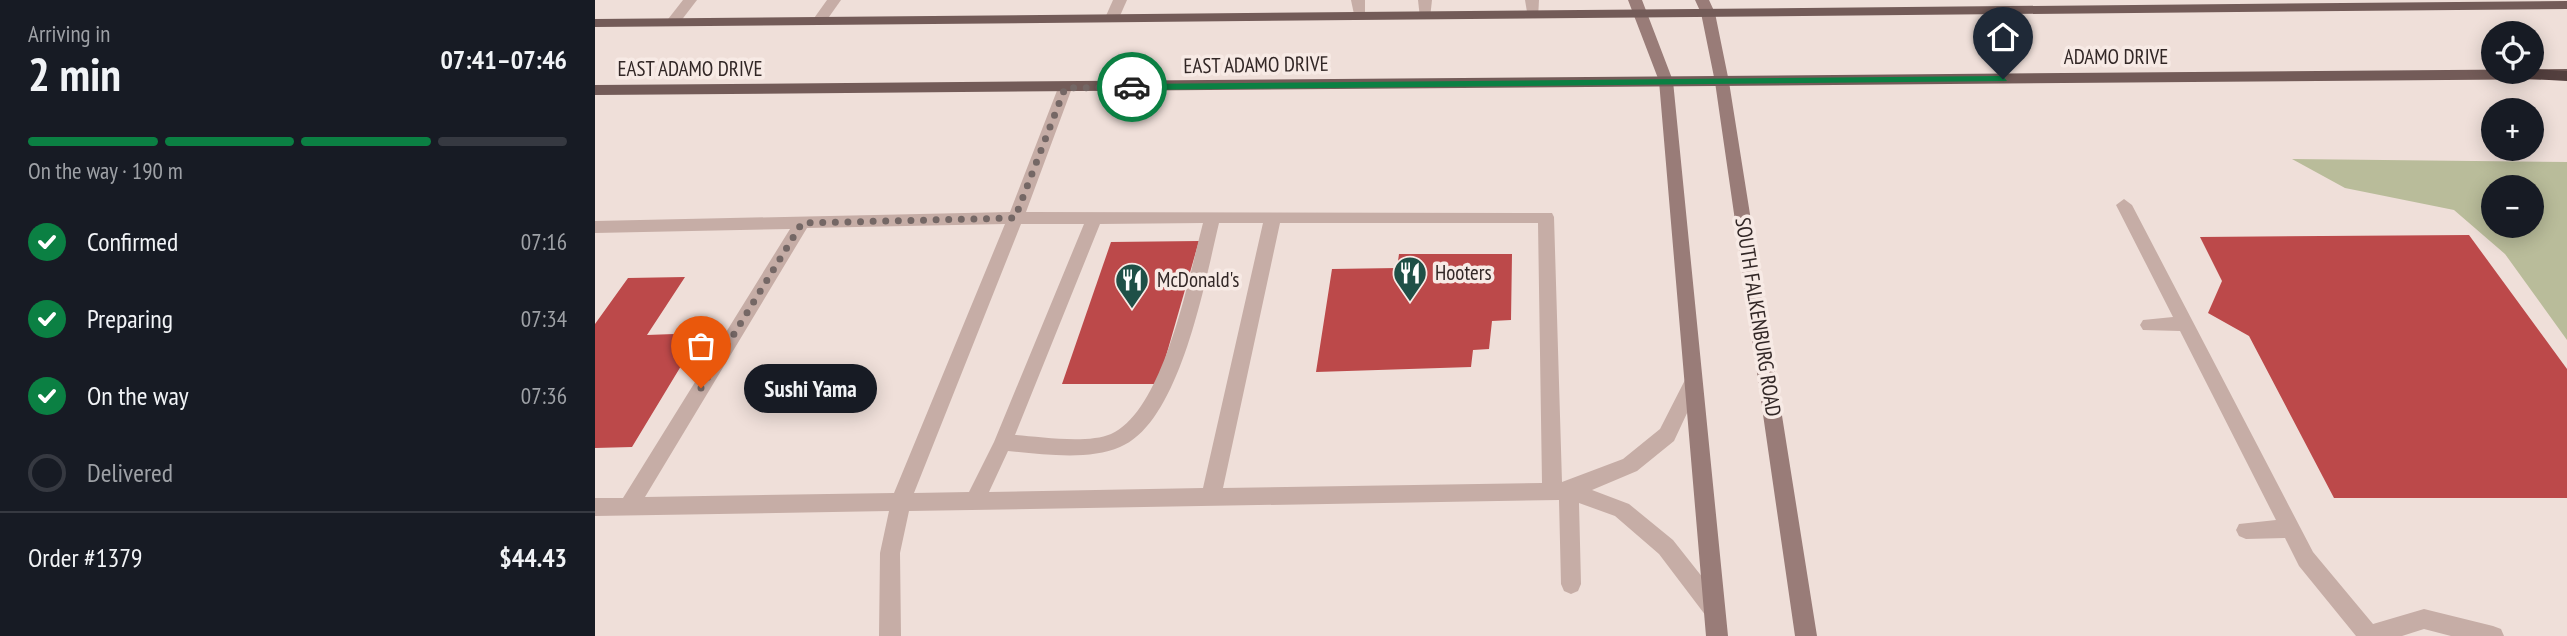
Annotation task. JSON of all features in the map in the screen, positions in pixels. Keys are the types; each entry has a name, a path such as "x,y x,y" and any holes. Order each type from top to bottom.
{"highway":[{"path":"2544,75 2567,75"}],"main road":[{"path":"595,23 1425,15 1532,7 2567,5"},
{"name":"ADAMO DRIVE","path":"1666,81 2481,75"},
{"name":"EAST ADAMO DRIVE","path":"595,90 1666,81"}],"street":[{"name":"SOUTH FALKENBURG ROAD","path":"1705,6 1722,82 1806,636"},
{"path":"1638,7 1666,81 1717,636"}],"lane":[{"path":"672,23 690,0"},
{"path":"819,21 834,0"},
{"path":"1112,19 1120,0"},
{"path":"1358,0 1360,16"},
{"path":"1425,0 1425,15"},
{"path":"890,636 892,529 1065,88"},
{"path":"2124,205 2306,559 2368,636 2424,619 2493,636"},
{"path":"595,227 1015,218 1546,216 1560,491 1570,584"},
{"path":"1003,442 1031,446 1112,442 1139,425 1160,387 1176,345 1213,217"},
{"path":"1211,496 1273,217"},
{"path":"975,500 1003,442 1094,218"},
{"path":"629,506 802,223"},
{"path":"2149,325 2185,324"},
{"path":"1560,491 1630,466 1667,435 1693,382"},
{"path":"595,507 1560,491 1622,510 1666,547 1714,609"},
{"path":"2246,530 2291,529"}],"green space":[{"path":"2292,159 2567,162 2567,340 2505,254 2486,238 2544,238 2544,175 2481,175 2481,233 2454,210 2345,188"}],"building":[{"path":"2469,235 2567,369 2567,498 2334,498 2249,336 2208,313 2222,281 2200,237"},
{"path":"1199,241 1158,384 1062,384 1111,242"},
{"path":"1399,254 1512,254 1511,320 1492,321 1489,349 1473,350 1471,367 1316,372 1332,269 1397,268"},
{"path":"685,277 647,335 701,333 632,447 595,448 595,324 628,278"}],"way so far":[{"path":"701,388 802,223 1015,218 1065,88 1132,87"}],"place":[{"name":"Hooters","path":"1410,303"},
{"name":"McDonald's","path":"1132,310"},
{"name":"Sushi Yama","path":"701,388"}],"route":[{"path":"1132,87 2003,79"}]}
